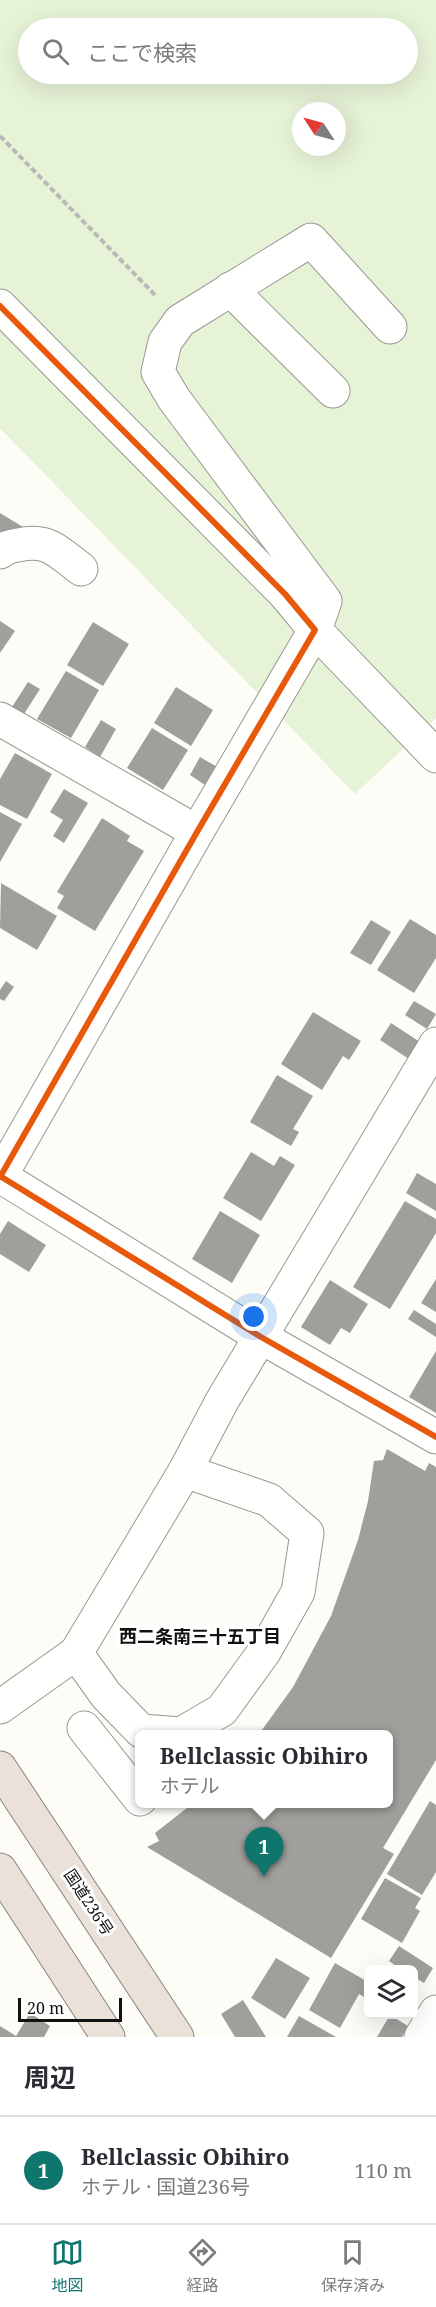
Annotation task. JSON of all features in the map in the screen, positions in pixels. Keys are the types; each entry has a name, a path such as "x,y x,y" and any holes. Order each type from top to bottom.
{"highway":[{"name":"国道236号","path":"0,1768 177,2037"},
{"path":"0,1870 108,2037"}],"street":[{"path":"390,327 311,240 180,321 165,342 158,372 174,399 325,601 315,630 0,1176 261,1337 436,1437"},
{"path":"230,289 333,391"},
{"path":"0,306 285,594 315,630 436,756"},
{"path":"0,552 5,548 40,542 50,546 81,569"},
{"path":"0,719 197,832"},
{"path":"0,1707 76,1653 184,1471 222,1401 436,1044"},
{"path":"184,1471 269,1500 307,1533 298,1592 264,1652 222,1710 188,1730"},
{"path":"76,1653 106,1695 140,1730"},
{"path":"84,1728 135,1793"},
{"path":"421,2037 436,2012"}],"path":[{"path":"0,136 180,321"}],"green space":[{"path":"0,0 436,0 436,718 355,794 0,428"}],"building":[{"path":"0,513 23,527 13,542 0,540"},
{"path":"0,621 15,631 0,653"},
{"path":"93,622 129,644 103,686 67,665"},
{"path":"66,671 99,690 71,738 37,719"},
{"path":"28,682 40,689 24,714 12,707"},
{"path":"176,687 213,710 191,746 154,723"},
{"path":"101,720 116,729 100,757 85,747"},
{"path":"152,728 188,750 163,790 127,768"},
{"path":"15,753 52,774 27,819 0,805 0,779"},
{"path":"200,757 219,768 208,787 190,775"},
{"path":"64,789 88,803 64,843 53,836 63,820 50,812"},
{"path":"0,812 22,824 0,862"},
{"path":"102,818 130,836 127,841 144,851 95,931 57,908 64,896 57,892"},
{"path":"1,883 57,916 37,950 0,928"},
{"path":"410,919 436,935 436,958 414,993 377,970"},
{"path":"371,920 391,932 371,965 350,953"},
{"path":"6,981 14,987 4,1001 0,999 0,990"},
{"path":"414,1001 436,1014 427,1029 405,1015"},
{"path":"313,1012 361,1041 349,1060 343,1056 322,1090 281,1064"},
{"path":"391,1023 423,1044 412,1061 380,1040"},
{"path":"277,1075 313,1096 293,1129 299,1132 291,1146 250,1122"},
{"path":"251,1152 274,1166 280,1156 295,1165 261,1221 223,1198"},
{"path":"417,1173 436,1184 436,1211 406,1193"},
{"path":"405,1201 436,1219 436,1233 390,1309 353,1287"},
{"path":"220,1211 260,1235 232,1283 192,1259"},
{"path":"8,1221 46,1245 29,1272 0,1254 0,1234"},
{"path":"436,1279 436,1312 421,1303"},
{"path":"330,1280 368,1304 350,1333 341,1328 330,1345 301,1327"},
{"path":"414,1310 436,1324 436,1337 408,1319"},
{"path":"436,1351 436,1413 409,1397"},
{"path":"387,1449 425,1471 429,1463 436,1467 436,1760 383,1848 394,1854 331,1958 147,1847 159,1841 155,1833 187,1808 393,1808 393,1730 262,1730 293,1687 331,1616 358,1540 368,1501 374,1461 383,1460"},
{"path":"430,1801 436,1805 436,1872 422,1895 387,1874"},
{"path":"385,1878 421,1898 415,1908 420,1911 402,1943 361,1919"},
{"path":"399,1946 433,1968 424,1983 418,1979 418,1965 395,1965 389,1961"},
{"path":"276,1958 310,1978 285,2019 251,1998"},
{"path":"335,1963 364,1980 364,1997 359,1994 340,2028 309,2010"},
{"path":"243,2000 266,2037 235,2037 221,2014"},
{"path":"30,2013 50,2026 44,2037 0,2037 0,2026 16,2036"},
{"path":"299,2016 336,2037 287,2037"},
{"path":"388,2019 397,2019 408,2026 402,2037 377,2037"}],"cycle path":[{"path":"0,306 285,594 315,630 0,1177"},
{"path":"0,1176 261,1337 436,1437"}],"place":[{"name":"Bellclassic Obihiro","path":"264,1877"}],"district":[{"name":"西二条南三十五丁目","path":"200,1636"}]}
